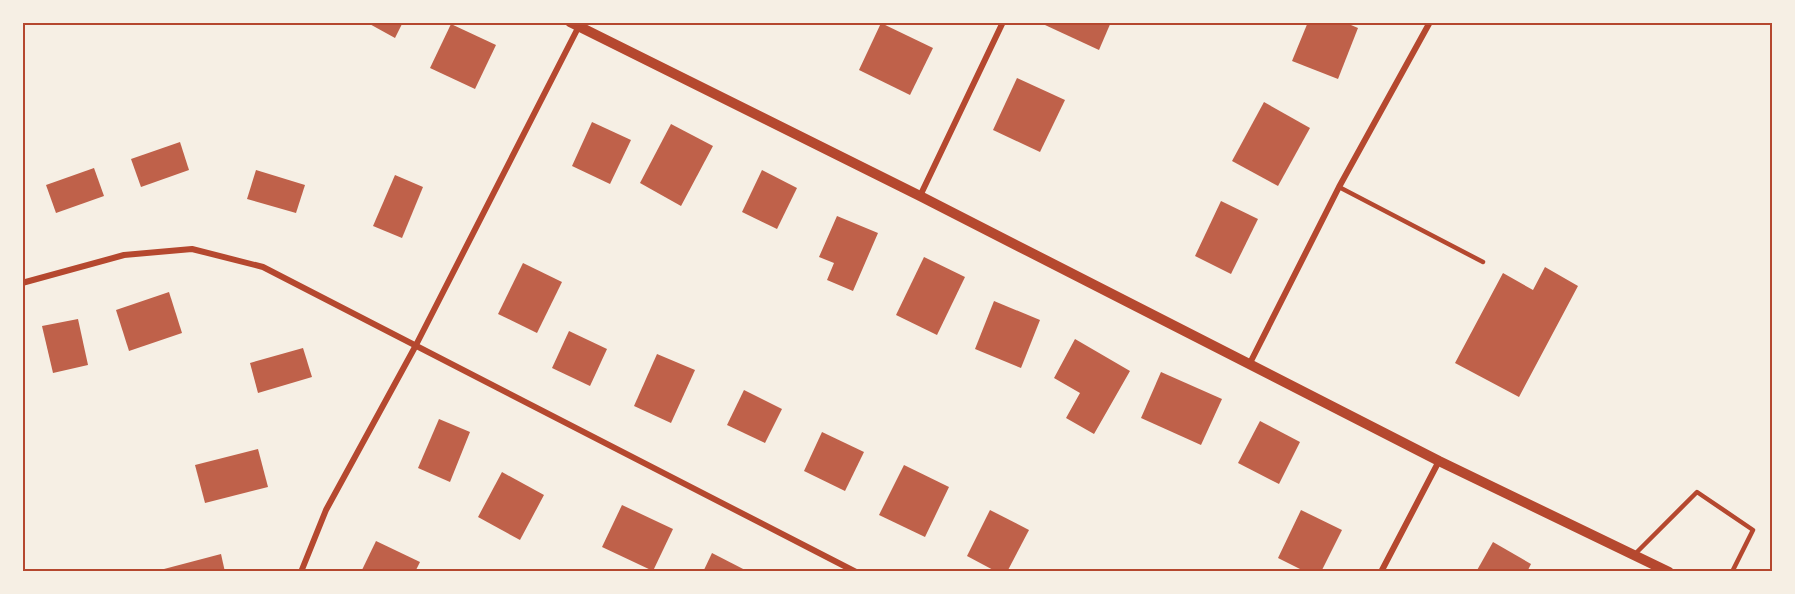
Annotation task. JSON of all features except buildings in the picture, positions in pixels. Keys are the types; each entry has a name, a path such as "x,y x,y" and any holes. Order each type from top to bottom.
{"street":[{"path":"920,196 1003,22"},
{"path":"1249,365 1339,187 1430,22"},
{"path":"301,572 326,510 415,347 577,24 1439,461 1669,572"},
{"path":"22,283 124,255 192,249 263,267 856,572"},
{"path":"1381,572 1439,461"}],"lane":[{"path":"1339,187 1483,262"},
{"path":"1635,554 1697,492 1753,530 1732,572"}]}
